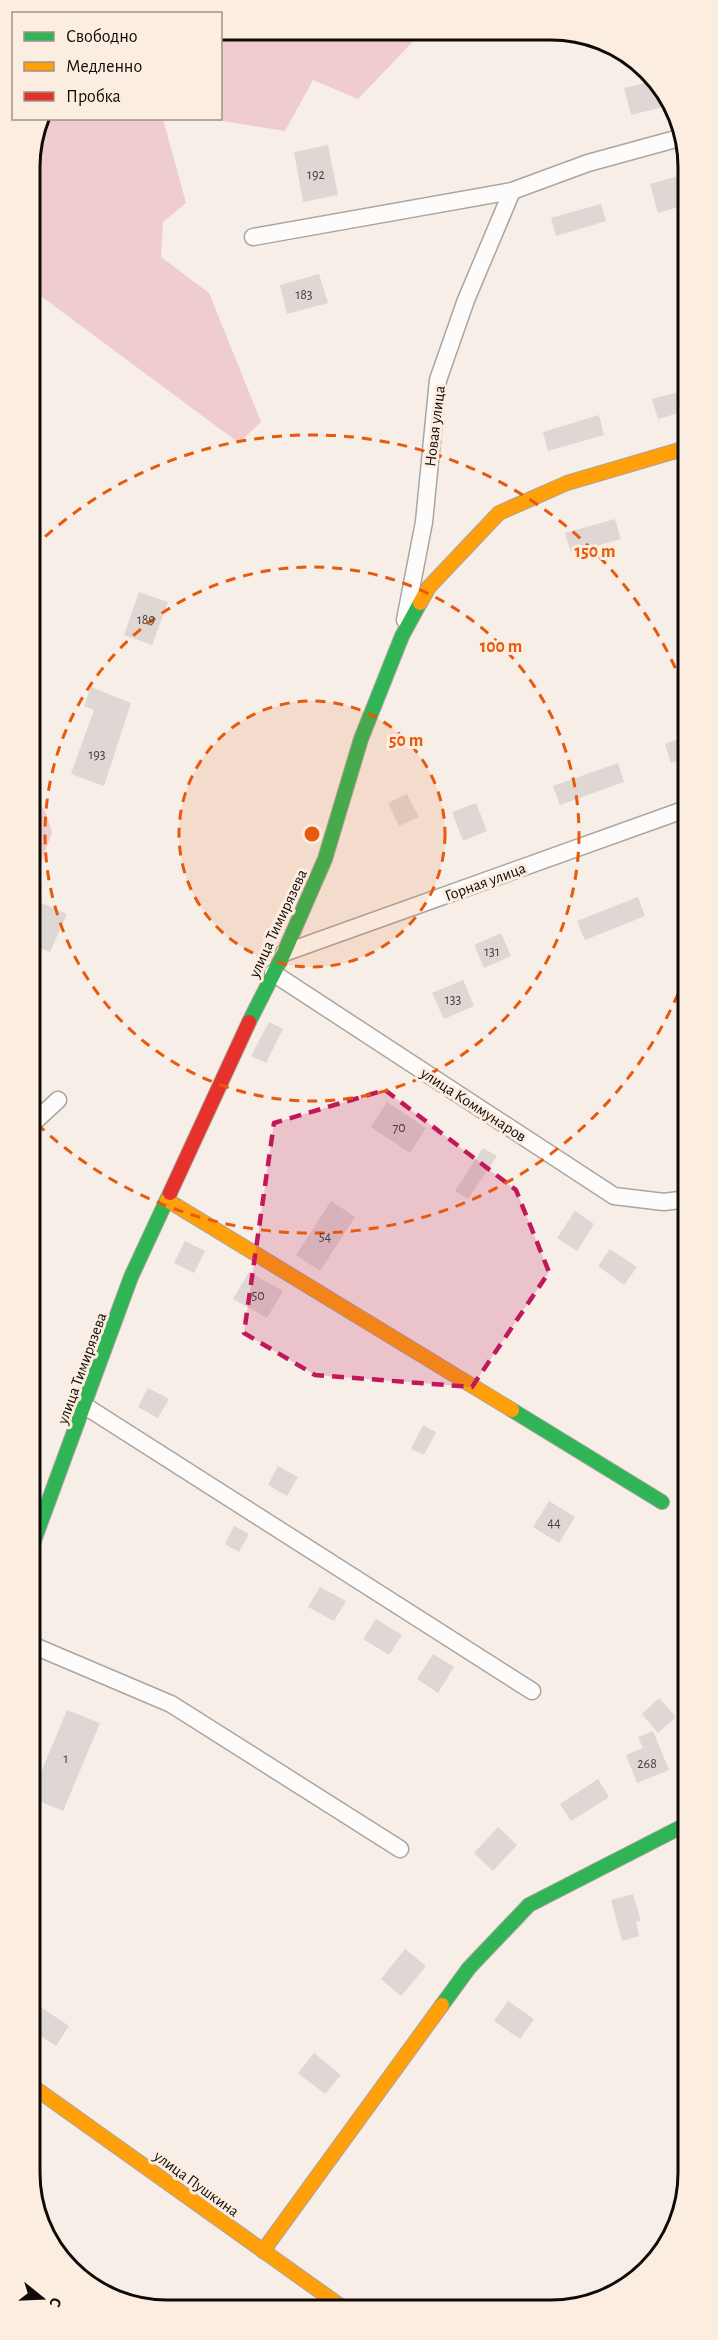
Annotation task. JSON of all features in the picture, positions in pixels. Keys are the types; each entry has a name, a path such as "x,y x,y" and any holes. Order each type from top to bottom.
{"street":[{"path":"253,237 512,191 588,163 674,139"},
{"name":"Новая улица","path":"402,636 424,522 438,380 466,300 512,191"},
{"name":"улица Тимирязева","path":"40,1524 131,1277 284,953 325,859 361,739 402,636 429,587 499,513 567,483 678,450"},
{"name":"Горная улица","path":"284,953 678,812"},
{"name":"улица Коммунаров","path":"273,973 614,1196 664,1202 677,1200"},
{"path":"41,1116 58,1100"},
{"path":"167,1200 662,1502"},
{"path":"84,1406 532,1691"},
{"path":"40,1649 171,1704 400,1849"},
{"path":"263,2251 469,1968 529,1905 677,1829"},
{"name":"улица Пушкина","path":"40,2092 332,2300"}],"highlighted area":[{"path":"385,1090 516,1190 549,1272 472,1387 315,1375 244,1333 274,1123"}],"shaded area":[{"path":"222,40 414,40 358,99 313,80 285,131 216,120 222,120"},
{"path":"50,120 163,120 186,203 163,222 161,257 209,293 261,422 239,443 41,296 41,160"},
{"path":"41,805 46,813 52,833 41,863"}],"building":[{"path":"645,83 662,107 631,115 624,88"},
{"path":"328,145 338,195 303,202 294,152"},
{"path":"678,176 678,207 658,213 650,184"},
{"path":"601,204 606,221 556,236 551,218"},
{"path":"319,274 328,303 287,314 280,285"},
{"path":"678,392 678,413 658,419 652,399"},
{"path":"599,415 604,435 548,451 543,432"},
{"path":"615,519 621,539 571,553 565,533"},
{"path":"139,592 168,602 152,645 124,635"},
{"path":"91,687 131,703 104,786 71,774 94,710 84,706"},
{"path":"678,739 678,761 671,763 665,744"},
{"path":"618,763 624,782 560,805 553,786"},
{"path":"407,794 419,817 399,826 388,803"},
{"path":"476,803 487,831 463,841 452,812"},
{"path":"638,897 645,916 585,940 577,921"},
{"path":"41,903 67,914 50,952 41,948"},
{"path":"501,933 511,956 484,968 474,945"},
{"path":"463,980 474,1006 444,1019 432,993"},
{"path":"269,1022 283,1029 266,1063 251,1056"},
{"path":"387,1102 426,1128 410,1153 371,1127"},
{"path":"483,1148 497,1156 468,1199 455,1191"},
{"path":"331,1201 355,1217 320,1271 296,1255"},
{"path":"575,1211 594,1224 577,1251 557,1238"},
{"path":"185,1241 205,1251 194,1273 174,1263"},
{"path":"610,1249 637,1267 624,1285 598,1266"},
{"path":"249,1272 283,1291 267,1318 233,1299"},
{"path":"148,1388 169,1399 158,1418 138,1407"},
{"path":"423,1425 436,1432 424,1455 411,1449"},
{"path":"278,1466 298,1477 287,1496 268,1485"},
{"path":"549,1501 575,1517 559,1543 533,1527"},
{"path":"234,1526 249,1534 239,1552 225,1544"},
{"path":"320,1587 346,1601 334,1621 308,1607"},
{"path":"376,1619 402,1635 389,1655 363,1639"},
{"path":"433,1654 454,1667 438,1693 417,1679"},
{"path":"659,1698 676,1717 658,1733 642,1714"},
{"path":"67,1710 100,1723 63,1811 40,1801 40,1774"},
{"path":"653,1731 669,1770 637,1783 626,1755 643,1748 638,1737"},
{"path":"598,1779 609,1797 571,1821 560,1804"},
{"path":"498,1827 517,1845 493,1871 474,1853"},
{"path":"633,1894 641,1921 636,1922 639,1936 622,1941 611,1900"},
{"path":"405,1949 426,1966 401,1996 381,1979"},
{"path":"508,2001 534,2019 520,2039 494,2021"},
{"path":"42,2008 69,2026 56,2046 40,2035"},
{"path":"314,2053 341,2075 325,2094 298,2073"}],"traffic: fast":[{"path":"249,1022 284,953 325,859 361,739 402,636 420,603"},
{"path":"40,1523 131,1277 170,1193"},
{"path":"512,1410 662,1502"},
{"path":"442,2005 469,1968 529,1905 677,1829"}],"traffic: slow":[{"path":"420,603 429,587 499,513 567,483 678,450"},
{"path":"167,1200 512,1410"},
{"path":"263,2251 442,2005"},
{"path":"40,2092 332,2300"}],"traffic: jam":[{"path":"170,1193 249,1022"}]}
